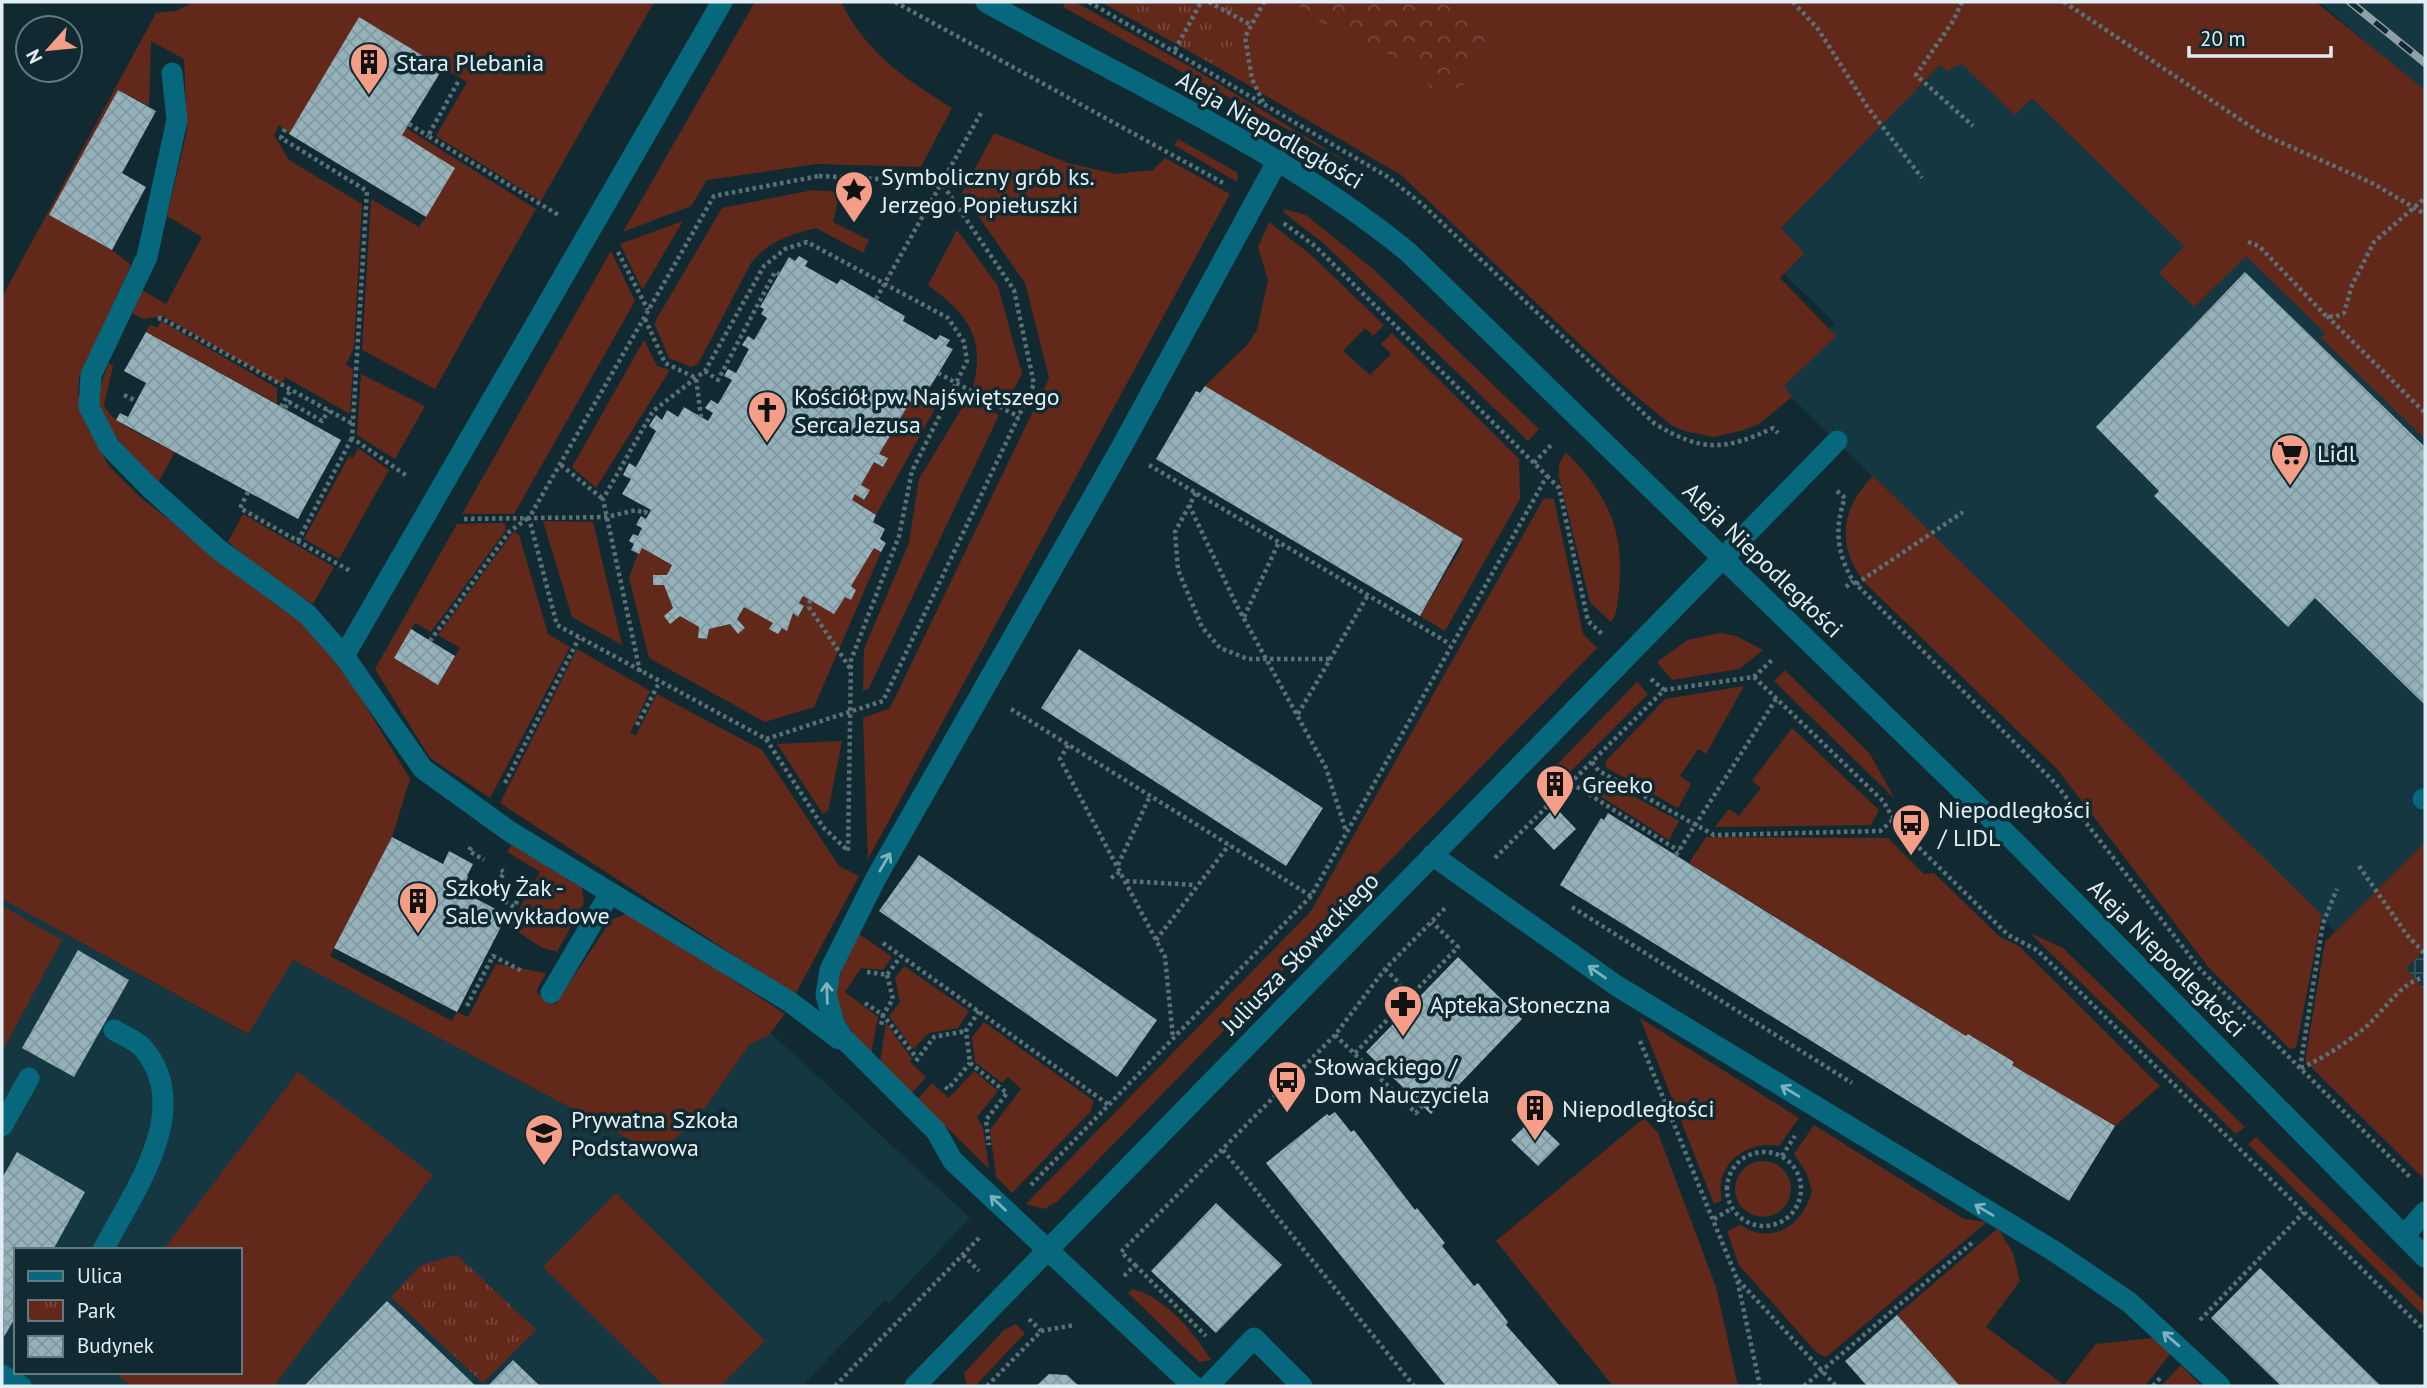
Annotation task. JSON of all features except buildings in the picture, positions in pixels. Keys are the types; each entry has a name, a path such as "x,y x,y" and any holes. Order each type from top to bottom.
{"street":[{"path":"344,656 722,2"},
{"name":"Aleja Niepodległości","path":"986,2 1278,160 1362,214 1408,252 2015,842 2425,1257"},
{"path":"172,73 177,120 147,257 91,375 89,407 109,446 149,487 218,549 307,614 344,656 423,769 488,817 790,1002 852,1049 936,1131 953,1161 1193,1386"},
{"path":"852,1049 834,1023 826,995 830,970 876,878 1121,448 1278,160"},
{"name":"Juliusza Słowackiego","path":"915,1386 1837,441"},
{"path":"1432,855 1617,986 2054,1251 2129,1302 2220,1386"},
{"path":"551,993 610,893"},
{"path":"104,1248 158,1142 163,1086 141,1046 114,1030"},
{"path":"2,1126 29,1078"},
{"path":"2404,1236 2425,1212"},
{"path":"1208,1386 1254,1338 1302,1386"},
{"path":"2,1375 21,1386"}],"path":[{"path":"895,2 1226,185"},
{"path":"1175,51 1201,2"},
{"path":"1209,2 1251,25"},
{"path":"1263,102 1252,79 1245,37 1264,2"},
{"path":"1793,2 1818,29 1868,108 1922,178"},
{"path":"1962,2 1953,21 1916,75 1973,126"},
{"path":"2064,2 2262,134 2372,183 2425,214"},
{"path":"428,136 458,82"},
{"path":"876,299 981,113"},
{"path":"408,124 618,252 648,311"},
{"path":"285,129 281,138 367,191 352,438 298,541"},
{"path":"430,641 509,532 529,518 715,196 819,176 941,182"},
{"path":"766,739 883,701 1034,384 1014,290 941,182"},
{"path":"2326,316 2335,317 2344,313 2352,285 2374,242 2425,198"},
{"path":"1277,218 1315,246 1559,488 1588,621 1605,637"},
{"path":"603,499 653,411 705,371 764,265 785,249 807,242 954,324 964,342 967,361 912,471 899,536 850,668 853,712 848,851"},
{"path":"2248,242 2259,246 2326,316 2425,412"},
{"path":"705,371 718,380 777,273 764,265"},
{"path":"121,310 144,324 161,318 282,388 284,384 353,424"},
{"path":"644,318 666,363 696,378"},
{"path":"938,373 1019,417"},
{"path":"696,378 701,417"},
{"path":"1605,393 1614,384 1655,424 1701,446 1725,446 1773,428 1778,433"},
{"path":"291,388 283,407 289,402 322,421 329,410"},
{"path":"352,438 460,520 607,517 636,510 645,513 647,508"},
{"path":"1534,463 1553,443"},
{"path":"1121,448 1450,644"},
{"path":"561,465 603,499 640,672"},
{"path":"1027,1188 1311,896 1450,644 1547,476"},
{"path":"1838,491 1844,498 1839,513 1838,543 1854,583 2055,783 2200,970 2416,1182"},
{"path":"248,492 240,508 383,589"},
{"path":"1196,493 1175,532 1178,570 1192,610 1220,648 1248,659 1331,659"},
{"path":"1189,505 1244,617 1326,768 1346,831"},
{"path":"1846,587 1963,513"},
{"path":"529,518 557,625 766,739 823,827 876,878"},
{"path":"1244,617 1279,542"},
{"path":"1298,714 1368,595"},
{"path":"810,600 809,607 850,668"},
{"path":"488,817 579,638"},
{"path":"1489,864 1664,690 1754,677 1773,659"},
{"path":"1754,677 1883,801 1894,819 2008,935 2037,950 2425,1331"},
{"path":"637,725 659,682"},
{"path":"982,695 1068,745 1311,896"},
{"path":"1571,783 1678,853 1776,699"},
{"path":"1068,745 1060,759 1165,957 1173,1038"},
{"path":"1591,762 1599,771 1714,835 1880,831 1894,819"},
{"path":"1111,878 1119,869 1150,796"},
{"path":"1156,940 1229,845"},
{"path":"469,851 504,872 493,894 470,888"},
{"path":"2359,866 2407,935 2425,954"},
{"path":"1126,881 1196,885"},
{"path":"2300,1069 2323,923 2337,889"},
{"path":"1226,1367 1213,1343 1121,1252 1335,1035 1385,969 1448,905"},
{"path":"1354,1053 1458,947 1432,922"},
{"path":"854,923 1109,1105"},
{"path":"467,1006 493,956"},
{"path":"887,975 901,956"},
{"path":"1385,969 1398,982 1407,999"},
{"path":"863,972 887,975"},
{"path":"873,1070 883,1014 893,999 887,975"},
{"path":"2300,1069 2318,1061 2363,1029 2407,986 2425,977"},
{"path":"468,990 474,994"},
{"path":"858,997 883,1014 918,1059"},
{"path":"979,1012 966,1031 970,1063 1007,1093 986,1120 996,1200"},
{"path":"926,1070 915,1061 934,1037 966,1031"},
{"path":"1335,1035 1416,1113 1422,1107"},
{"path":"1641,1045 1737,1279 1760,1386"},
{"path":"940,1082 948,1089 970,1063"},
{"path":"1783,1156 1797,1133"},
{"path":"1223,1150 1414,1386"},
{"path":"1766,1151 1783,1156 1797,1171 1801,1182 1797,1206 1777,1224 1756,1226 1742,1220 1732,1209 1726,1185 1732,1168 1751,1153 1766,1151"},
{"path":"1714,1219 1732,1209"},
{"path":"2192,1328 2304,1212"},
{"path":"835,1386 987,1230"},
{"path":"1804,1386 1970,1244"},
{"path":"963,1255 985,1276"},
{"path":"1118,1281 1135,1265"},
{"path":"1737,1279 1836,1386"},
{"path":"987,1386 1041,1331 1074,1325 1081,1318"}],"shaded area":[{"path":"2320,2 2425,2 2425,94"},
{"path":"2000,5 2425,420 2425,895 2364,960 1777,383 1835,323 1757,248"},
{"name":"Prywatna Szkoła Podstawowa","path":"2,899 247,1034 293,960 650,1150 697,1119 750,1044 771,1033 970,1218 889,1303 885,1300 802,1386 2,1386"},
{"path":"2425,938 2425,1005 2392,971"}],"green space":[{"path":"194,2 654,2 541,201 436,136 467,82 359,18 289,134 279,125 274,135 289,160 362,204 354,347 346,365 353,369 350,414 285,377 281,384 163,316 143,319 132,313 142,290 166,304 202,237 167,216 187,130 184,59 151,41 149,106 118,90 50,215 112,250 131,265 79,378 78,393 86,425 109,466 141,498 327,642 410,779 392,837 330,956 452,1021 457,1012 468,1017 496,964 546,973 536,992 555,1005 611,920 628,913 636,917 785,1014 769,1035 750,1044 697,1119 670,1143 650,1150 293,960 248,1034 2,899 2,297 156,13 176,11"},
{"path":"755,2 841,2 863,36 888,63 952,108 921,167 816,164 707,180 691,206 623,232"},
{"path":"1065,2 1075,2 1191,67 1356,167 1063,7"},
{"path":"1101,2 1252,2 1249,14 1219,68"},
{"path":"1228,2 2316,2 2425,90 2425,439 2321,338 2325,333 2246,256 2194,307 2159,273 2184,246 2032,98 2015,115 1962,64 1947,71 1940,65 1781,228 1804,253 1780,278 1836,336 1784,386 1792,397 1759,424 1744,430 1714,437 1684,431 1671,425 1622,384 1401,175 1219,68"},
{"path":"1294,2 1436,2 1470,14 1488,45 1463,86 1436,94 1410,64 1316,20"},
{"path":"406,128 536,209 435,389 362,350 371,199 419,227 426,217 402,135"},
{"path":"994,133 1068,163 1116,174 1153,170 1165,158 1230,194 868,859 863,718 890,708 1049,378 1025,283 962,193"},
{"path":"1178,139 1238,173 1237,182 1174,145"},
{"path":"813,190 840,192 833,222 869,240 863,253 816,228 780,240 765,249 751,263 698,364 691,367 669,358 655,325 656,320 722,208"},
{"path":"1284,209 1306,215 1373,269 1539,429 1528,441 1322,242 1283,212"},
{"path":"683,221 643,289 642,289 620,244"},
{"path":"1269,222 1311,255 1384,325 1373,336 1365,328 1343,351 1370,375 1391,354 1381,344 1392,333 1519,459 1520,499 1445,631 1420,616 1461,548 1463,539 1205,386 1248,344 1257,330 1268,280 1258,247"},
{"path":"957,230 998,286 1022,374 1005,404 973,387 977,354 970,328 953,306 928,285"},
{"path":"611,251 635,301 514,514 462,514"},
{"path":"161,321 277,388 277,404 146,332 150,324 157,328"},
{"path":"644,340 657,366 670,370 596,488 572,467"},
{"path":"109,363 113,366 104,405 108,412 135,432 175,452 158,483 113,433 101,410 100,390"},
{"path":"361,374 425,406 395,459 357,435"},
{"path":"921,396 937,405 876,515 852,500 855,494 865,500 870,490 861,485 874,462 883,467 888,458 879,454 893,431 899,435 906,424 899,420 913,398 917,401"},
{"path":"968,398 999,415 869,688 863,691 864,649 909,543 919,479"},
{"path":"358,448 389,470 339,559 304,539 349,456 353,458"},
{"path":"1566,452 1602,498 1616,531 1619,590 1615,615 1611,622 1590,602 1559,477 1559,464"},
{"path":"1873,476 2322,915 2296,1048 2290,1049 2209,968 2058,770 1865,583 1849,555 1846,528 1854,502"},
{"path":"1544,498 1554,499 1583,634 1597,648 1058,1201 1044,1209 1026,1204 1311,911"},
{"path":"243,514 334,567 313,604 283,586 228,542"},
{"path":"543,521 593,522 622,645 572,617"},
{"path":"505,523 506,530 431,632 415,623 394,658 438,685 460,648 438,635 514,531 519,535 548,634 570,647 490,798 430,758 375,669 457,524"},
{"path":"642,548 672,565 667,575 653,575 653,584 664,585 673,608 664,616 670,623 680,616 699,627 698,638 707,639 709,629 730,624 738,634 745,628 737,619 744,607 773,623 769,629 778,634 782,628 787,630 793,613 799,616 804,607 799,603 803,596 834,614 845,597 851,600 856,590 851,586 874,548 881,552 814,707 765,722 649,658 629,578"},
{"path":"1720,633 1736,636 1763,650 1739,669 1672,680 1657,662 1688,640"},
{"path":"577,649 650,691 630,733 636,735 657,694 762,750 839,866 859,876 795,995 500,803"},
{"path":"1785,670 1870,754 1895,799 1774,681"},
{"path":"1637,682 1648,694 1564,778 1556,781 1542,780"},
{"path":"1744,686 1706,754 1698,749 1680,776 1691,784 1678,808 1607,768 1605,762 1665,699"},
{"path":"1792,728 1879,810 1871,825 1715,827 1729,809 1739,816 1761,788 1752,781"},
{"path":"842,741 828,811 823,814 777,744"},
{"path":"1598,777 1679,821 1669,840 1583,785 1591,778"},
{"path":"1706,837 1888,838 1924,874 1934,873 2000,937 2019,946 2160,1086 2115,1126 2012,1065 2014,1062 1968,1034 1966,1036 1689,863"},
{"path":"2425,842 2425,950 2406,968 2425,991 2425,1180 2305,1061 2325,942"},
{"path":"513,843 582,888 584,903 557,952 541,947 503,922 507,915 514,918 540,872 507,852"},
{"path":"2,906 62,940 2,1052"},
{"path":"2030,933 2063,948 2245,1127 2236,1134"},
{"path":"859,934 892,957 883,970 861,968 845,992 878,1017 871,1054 846,1022 837,997 842,970"},
{"path":"904,966 969,1011 958,1028 929,1033 913,1049 889,1016 900,1002 895,978"},
{"path":"1640,1018 1799,1118 1779,1146 1767,1145 1744,1151 1727,1166 1722,1177 1722,1201 1714,1204"},
{"path":"984,1022 1094,1101 1090,1112 1012,1193 996,1177 990,1130 1021,1089 1008,1077 1002,1083 975,1062 972,1037"},
{"path":"886,1023 912,1059 910,1062 926,1077 911,1094 880,1063"},
{"path":"974,1071 998,1091 977,1117 983,1128 989,1169 918,1099 932,1083 949,1098"},
{"path":"298,1072 433,1175 274,1386 131,1386 116,1374 242,1374 242,1248 165,1248"},
{"path":"1644,1118 1658,1133 1716,1287 1738,1386 1613,1386 1496,1241"},
{"path":"1814,1125 1964,1219 1987,1222 1826,1357 1816,1352 1739,1265 1727,1231 1740,1225 1752,1231 1774,1233 1794,1223 1808,1203 1812,1191 1806,1172 1794,1154"},
{"path":"2256,1137 2425,1302 2425,1317 2248,1144"},
{"path":"1763,1161 1774,1163 1783,1169 1789,1178 1789,1200 1783,1209 1774,1215 1763,1217 1752,1215 1743,1209 1737,1200 1735,1189 1737,1178 1743,1169 1752,1163"},
{"path":"616,1193 765,1341 721,1386 664,1386 543,1267"},
{"path":"1998,1228 2013,1253 2020,1281 1986,1327 2064,1385 2096,1344 2153,1338 2173,1350 2145,1386 1960,1386 1897,1315"},
{"path":"457,1255 536,1330 483,1383 391,1297 421,1265"},
{"path":"1132,1289 1167,1307 1196,1338 1211,1360 1199,1362 1128,1293"},
{"path":"1016,1324 1025,1333 975,1386 967,1386 964,1373 1004,1330"},
{"path":"2181,1365 2201,1386 2161,1386"}],"railway":[{"path":"2350,2 2425,63"}],"place":[{"name":"Stara Plebania","path":"369,96"},
{"name":"Symboliczny grób ks. Jerzego Popiełuszki","path":"854,224"},
{"name":"Kościół pw. Najświętszego Serca Jezusa","path":"767,444"},
{"name":"Lidl","path":"2290,487"},
{"name":"Greeko","path":"1555,818"},
{"name":"Niepodległości / LIDL","path":"1911,857"},
{"name":"Szkoły Żak - Sale wykładowe","path":"418,935"},
{"name":"Apteka Słoneczna","path":"1403,1038"},
{"name":"Słowackiego / Dom Nauczyciela","path":"1287,1114"},
{"name":"Niepodległości","path":"1535,1142"},
{"name":"Prywatna Szkoła Podstawowa","path":"544,1167"}]}
